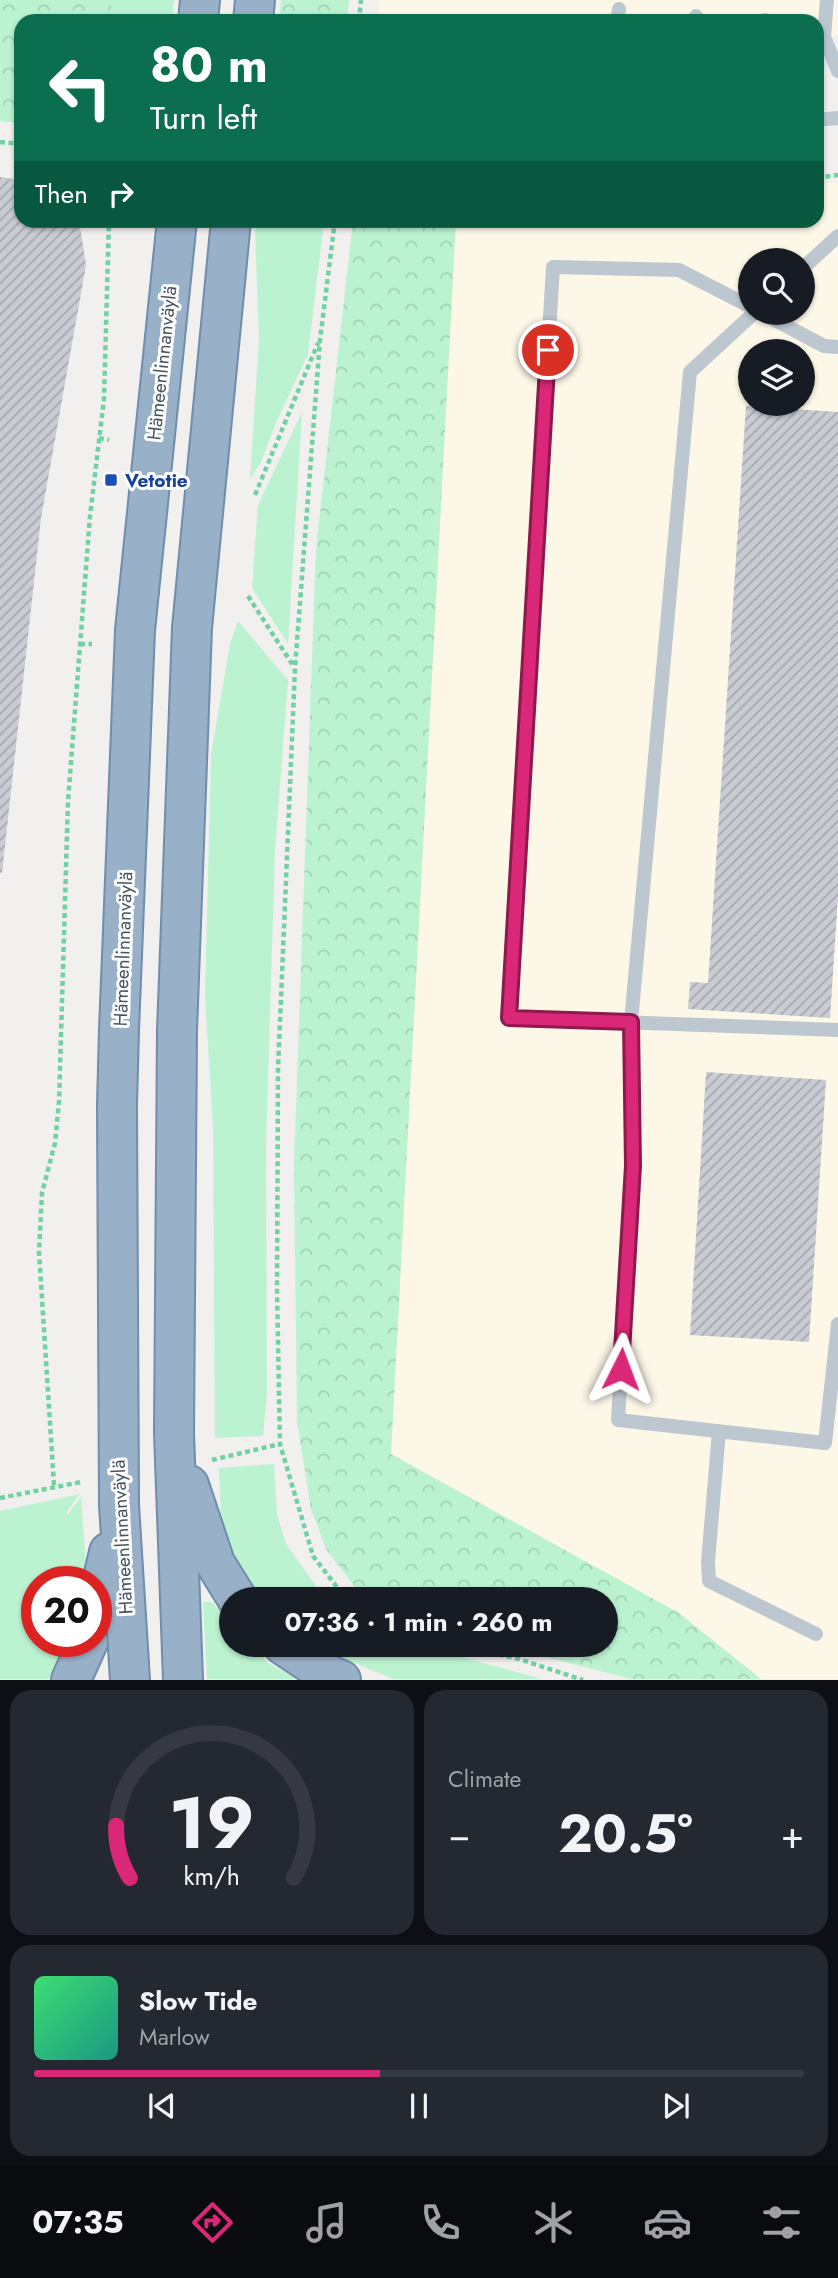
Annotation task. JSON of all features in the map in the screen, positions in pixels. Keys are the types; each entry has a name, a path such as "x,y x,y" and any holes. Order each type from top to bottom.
{"highway":[{"name":"Hämeenlinnanväylä","path":"130,1679 119,1505 117,1105 135,630 176,228"},
{"path":"183,1679 174,1433 177,1031 192,628 230,228"},
{"path":"174,1433 201,1526 215,1563 230,1587"},
{"path":"106,1566 119,1505"},
{"path":"71,1679 81,1657"},
{"path":"302,1657 341,1679"}],"lane":[{"path":"827,0 824,37 838,71"},
{"path":"815,257 838,236"},
{"path":"738,300 679,270 553,267 509,1018 838,1030"},
{"path":"741,325 690,372 631,1022 633,1166 618,1420 825,1443 838,1324"},
{"path":"785,325 824,346 838,347"},
{"path":"719,1431 708,1562 709,1581 816,1634"}],"path":[{"path":"54,1485 39,1252 42,1193 55,1143 59,1102 68,801 104,399 110,228"},
{"path":"334,228 320,340 295,668 278,1069 277,1290 280,1444 313,1556 337,1587"},
{"path":"256,495 320,340"},
{"path":"99,439 108,440"},
{"path":"248,596 295,668"},
{"path":"80,644 92,644"},
{"path":"212,1460 280,1444"},
{"path":"0,1498 54,1485 81,1482"},
{"path":"510,1657 583,1679"}],"shaded area":[{"path":"379,0 838,0 838,35 824,37 824,14 378,14"},
{"path":"838,182 838,1679 761,1679 679,1613 391,1454 455,228 824,228 824,183"}],"green space":[{"path":"0,0 112,0 111,14 14,14 14,122 0,121"},
{"path":"112,0 174,0 173,14 111,14"},
{"path":"281,0 349,0 348,14 280,14"},
{"path":"256,228 323,228 308,354 261,462 250,479 259,339"},
{"path":"352,228 456,228 391,1454 679,1613 761,1679 631,1679 546,1657 618,1657 618,1587 355,1587 326,1549 311,1509 297,1421 294,1165 316,549"},
{"path":"302,412 288,644 252,588 258,505"},
{"path":"238,621 288,680 275,851 266,1148 267,1392 263,1436 215,1438 213,1127 205,995 211,755 230,644"},
{"path":"274,1464 277,1515 286,1544 317,1587 254,1587 236,1559 221,1519 219,1468"},
{"path":"80,1494 66,1513 68,1514 81,1497 86,1566 21,1566 21,1657 64,1657 54,1679 0,1679 0,1511"},
{"path":"203,1602 212,1602 219,1610 219,1657 263,1657 268,1663 297,1679 207,1679"},
{"path":"342,1657 462,1657 542,1679 393,1679"}],"building":[{"path":"0,177 14,179 14,228 80,228 86,265 41,518 0,873"},
{"path":"815,410 838,412 838,896 830,1018 688,1009 690,982 708,983 745,416 815,416"},
{"path":"706,1072 826,1080 809,1342 690,1335"}],"place":[{"name":"Vetotie","path":"111,480"}],"route":[{"path":"548,350 509,1018 631,1022 633,1166 621,1369"}]}
